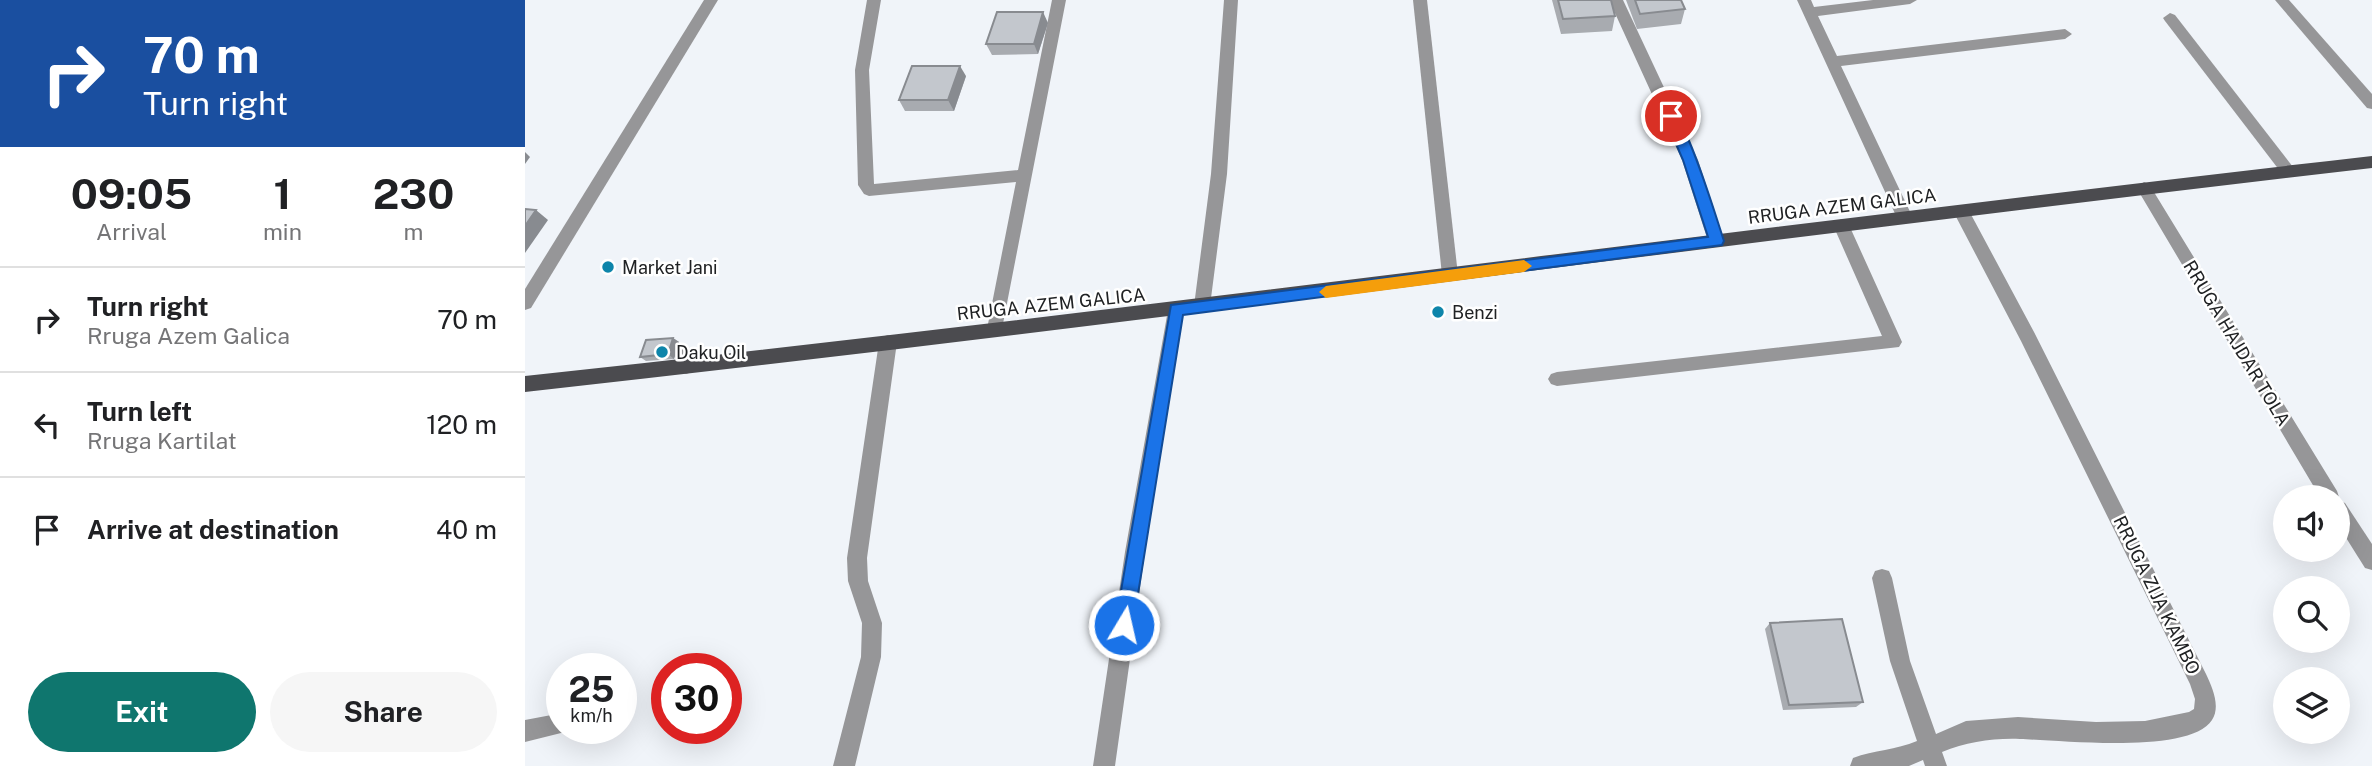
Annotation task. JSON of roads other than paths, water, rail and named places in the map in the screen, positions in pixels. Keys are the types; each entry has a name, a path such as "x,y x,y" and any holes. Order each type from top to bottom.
{"main road":[{"name":"RRUGA AZEM GALICA","path":"525,384 1176,310 1841,225 2372,162"}],"street":[{"path":"525,303 531,284 711,0"},
{"path":"874,0 862,70 866,185 869,190 1026,175"},
{"path":"995,329 1059,0"},
{"path":"1202,306 1219,174 1231,0"},
{"path":"1420,0 1450,275"},
{"path":"1616,0 1690,160 1716,241"},
{"path":"1905,218 1807,6 1910,0"},
{"path":"2282,0 2372,104"},
{"path":"2171,18 2288,172"},
{"path":"1831,62 2065,34"},
{"name":"RRUGA HAJDAR TOLA","path":"2144,188 2323,485"},
{"name":"RRUGA ZIJA KAMBO","path":"1933,756 1966,732 2018,728 2096,733 2145,732 2193,722 2204,715 2205,699 2200,681 2102,483 1961,211"},
{"path":"1557,379 1893,342 1841,225"},
{"path":"1104,766 1133,565 1176,310"},
{"path":"844,766 871,657 872,623 858,581 857,558 888,342"},
{"path":"676,350 683,352 686,367"},
{"path":"629,373 641,356 648,353"},
{"path":"2350,527 2372,561"},
{"path":"1861,766 1933,756 1900,661 1882,578"},
{"path":"525,731 546,727"}],"place":[{"name":"Market Jani","path":"608,267"},
{"name":"Benzi","path":"1438,312"},
{"name":"Daku Oil","path":"662,352"}]}
